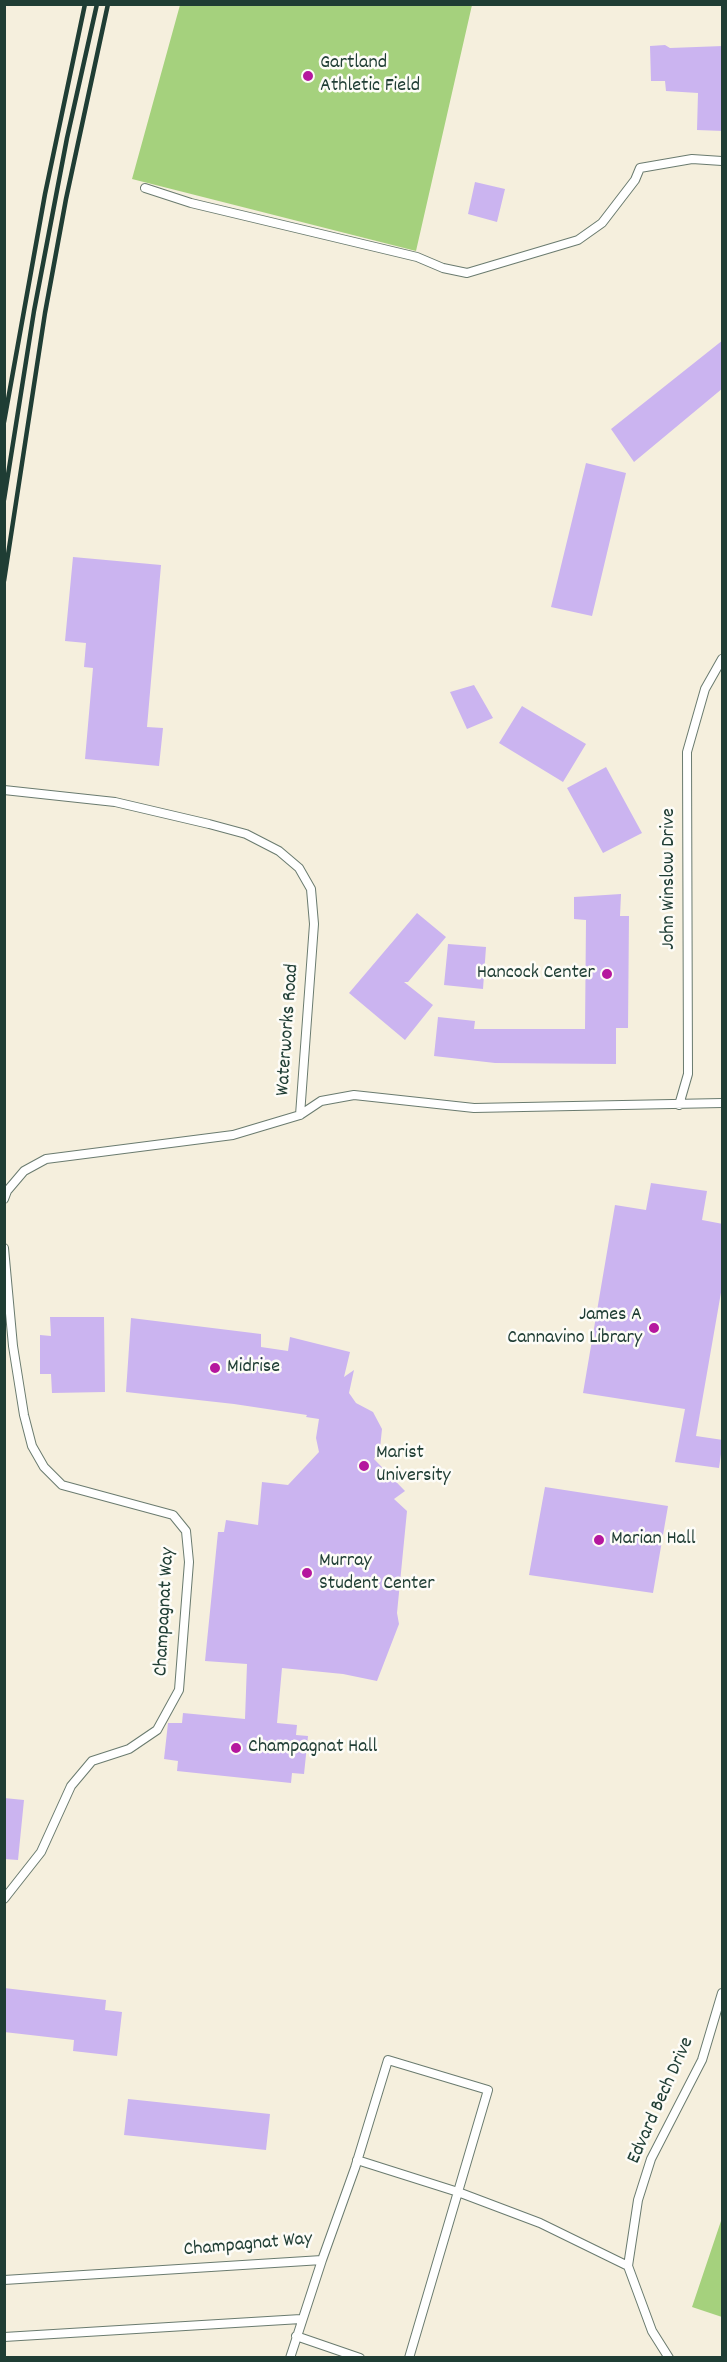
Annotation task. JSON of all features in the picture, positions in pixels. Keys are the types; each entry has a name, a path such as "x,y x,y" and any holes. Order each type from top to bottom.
{"lane":[{"path":"145,188 191,203 417,257 443,268 467,273 578,240 602,223 635,180 640,168 692,159 723,161"},
{"name":"John Winslow Drive","path":"679,1105 688,1074 687,752 705,689 723,659"},
{"name":"Waterworks Road","path":"4,790 115,801 228,829 246,834 279,852 299,868 311,890 314,924 300,1115"},
{"name":"Waterworks Road","path":"300,1115 321,1101 354,1095 474,1107 723,1103"},
{"path":"4,1199 7,1191 24,1172 46,1159 233,1135 300,1115"},
{"name":"Champagnat Way","path":"4,1248 13,1346 24,1415 32,1446 44,1467 62,1485 173,1515 186,1531 189,1562 179,1690 157,1730 129,1749 92,1761 71,1786 40,1852 4,1899"},
{"name":"Edvard Bech Drive","path":"669,2358 652,2331 628,2266 638,2200 651,2160 702,2060 723,1993"},
{"name":"Champagnat Way","path":"4,2280 322,2260 357,2160 388,2060 488,2090 458,2192"},
{"path":"357,2160 458,2192 540,2223 628,2266"},
{"path":"409,2358 458,2192"},
{"path":"290,2358 322,2260"},
{"path":"4,2337 301,2319"},
{"path":"296,2336 360,2358"}],"green space":[{"name":"Gartland Athletic Field","path":"180,5 472,5 416,251 132,179"},
{"path":"722,2218 722,2317 692,2307"}],"building":[{"path":"665,45 670,48 723,46 723,131 697,130 698,93 666,91 665,81 651,81 650,46"},
{"path":"475,182 505,189 497,222 468,214"},
{"path":"723,340 723,388 634,462 611,429"},
{"path":"586,463 626,473 592,616 551,607"},
{"path":"73,557 161,565 147,727 163,728 159,766 85,759 93,668 84,667 86,643 65,641"},
{"path":"474,685 493,718 467,729 450,692"},
{"path":"522,706 586,744 563,782 499,743"},
{"path":"606,767 642,833 603,853 567,788"},
{"name":"Hancock Center","path":"621,894 620,916 629,916 628,1028 616,1028 616,1064 495,1063 434,1056 438,1017 475,1021 474,1029 585,1029 586,920 574,919 574,897"},
{"path":"417,913 446,937 408,982 404,982 433,1005 405,1040 349,993"},
{"path":"448,944 486,947 483,989 444,985"},
{"name":"James A Cannavino Library","path":"651,1183 707,1191 702,1220 723,1224 723,1281 696,1436 723,1440 719,1468 675,1462 685,1409 583,1393 615,1205 646,1210"},
{"path":"50,1317 104,1317 105,1392 52,1393 51,1374 40,1374 40,1335 51,1336"},
{"path":"131,1318 261,1334 261,1347 288,1351 290,1337 350,1352 344,1377 354,1370 349,1393 356,1403 373,1412 382,1429 380,1448 374,1459 405,1491 394,1499 407,1511 397,1613 399,1624 377,1681 343,1674 282,1668 277,1723 297,1725 296,1735 308,1736 304,1774 292,1773 291,1783 177,1771 178,1761 164,1759 168,1723 182,1723 183,1713 245,1719 247,1664 205,1661 218,1532 224,1532 226,1520 258,1525 262,1482 288,1485 319,1452 316,1438 319,1419 306,1417 307,1415 234,1404 126,1392"},
{"name":"Marian Hall","path":"545,1487 668,1506 653,1593 529,1575"},
{"path":"4,1798 24,1800 18,1860 4,1859"},
{"path":"4,1988 106,2000 105,2010 122,2012 117,2056 73,2051 74,2040 4,2032"},
{"path":"128,2099 270,2114 266,2150 124,2135"}],"railway":[{"path":"4,422 45,194 85,4"},
{"path":"4,500 34,311 67,138 97,4"},
{"path":"4,581 45,313 66,199 108,4"}],"place":[{"name":"Gartland Athletic Field","path":"308,76"},
{"name":"Hancock Center","path":"607,974"},
{"name":"James A Cannavino Library","path":"654,1328"},
{"name":"Midrise","path":"215,1368"},
{"name":"Marist University","path":"364,1466"},
{"name":"Marian Hall","path":"599,1540"},
{"name":"Murray Student Center","path":"307,1573"},
{"name":"Champagnat Hall","path":"236,1748"}]}
